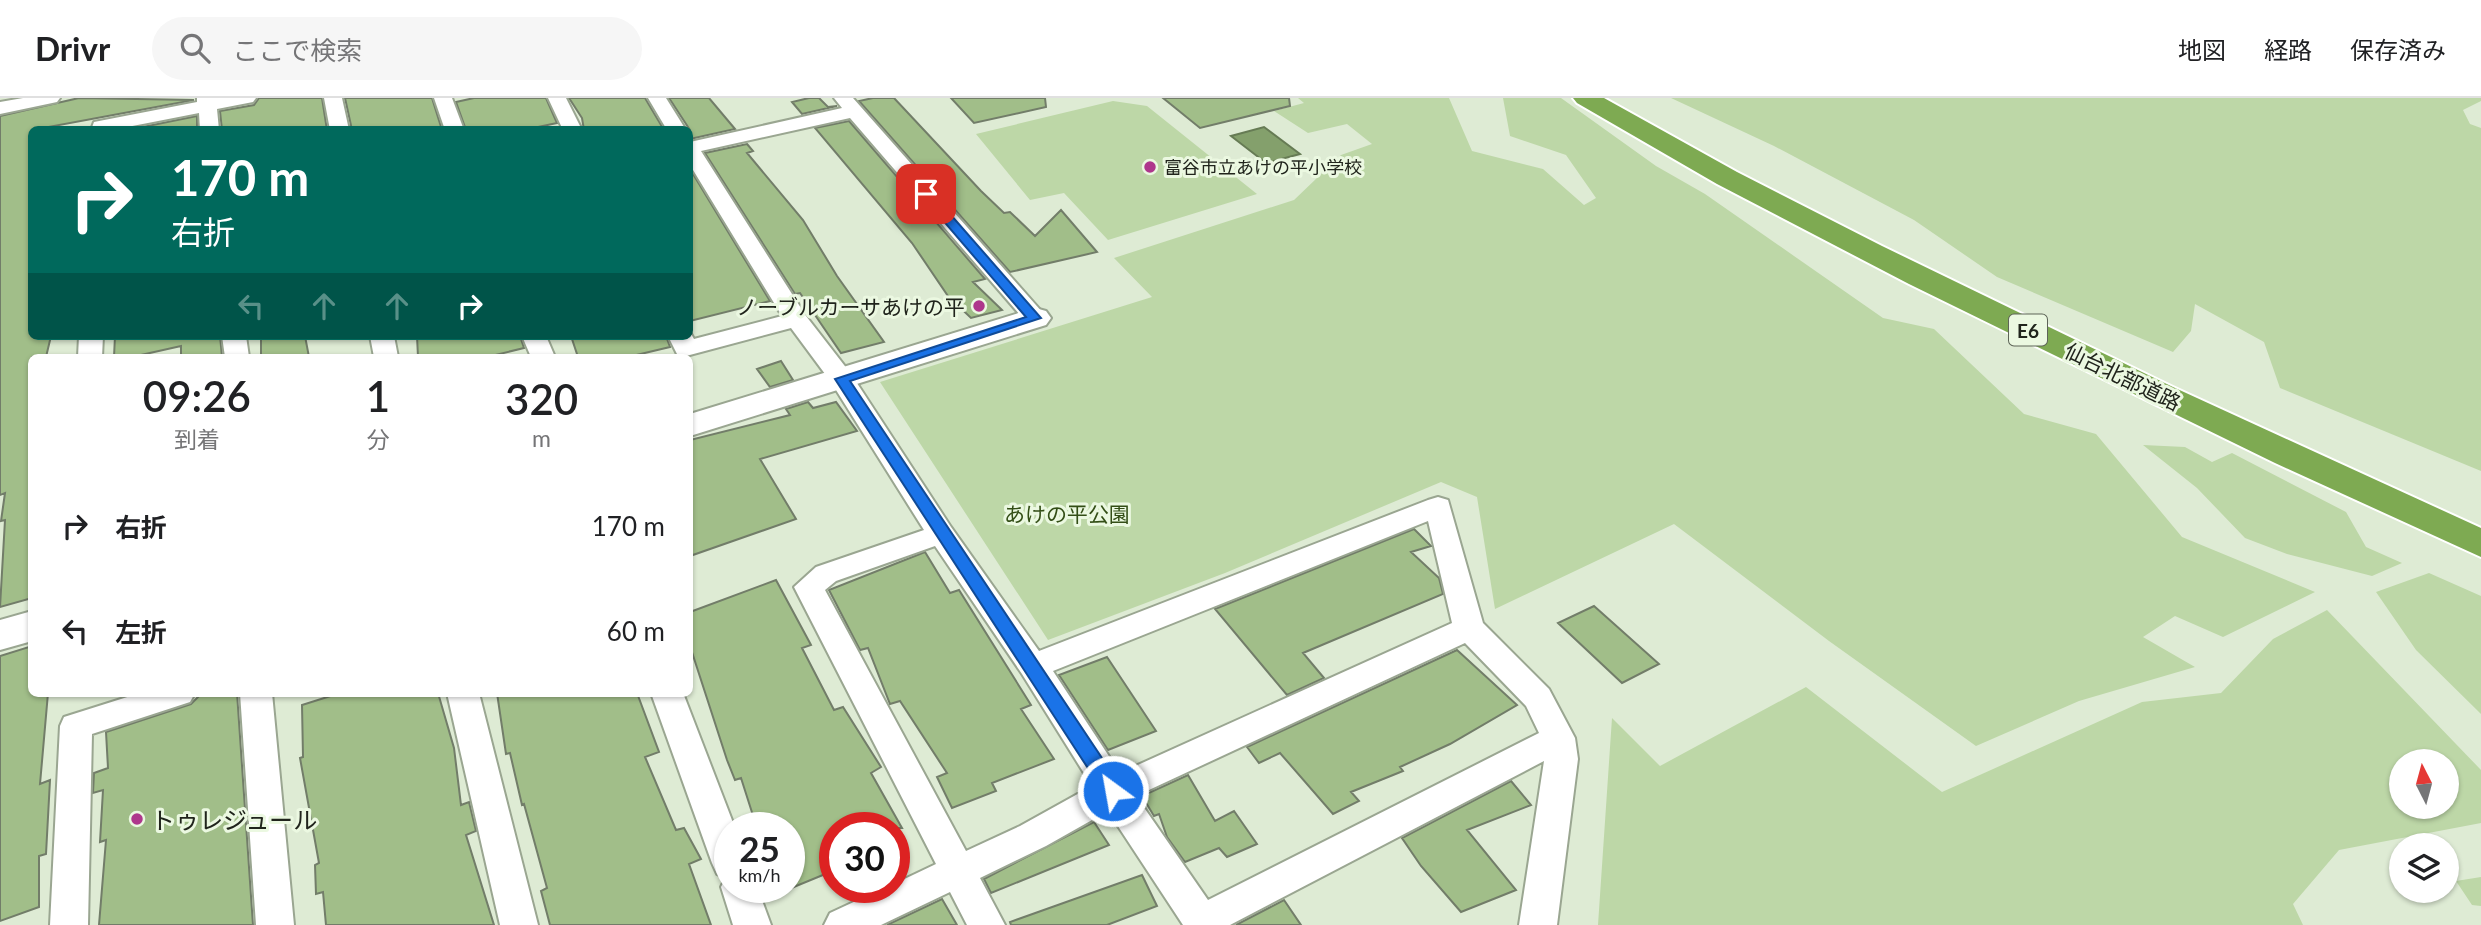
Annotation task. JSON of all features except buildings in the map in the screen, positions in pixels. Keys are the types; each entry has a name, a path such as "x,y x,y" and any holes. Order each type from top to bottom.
{"highway":[{"name":"仙台北部道路","path":"1586,98 1731,181 1865,249 2299,461 2481,544"}],"street":[{"path":"0,108 51,98"},
{"path":"101,126 207,102 247,98"},
{"path":"333,98 339,126"},
{"path":"443,98 454,126"},
{"path":"556,98 571,126"},
{"path":"657,98 674,126"},
{"path":"207,102 210,126"},
{"path":"693,148 848,104 1035,318 693,424"},
{"path":"693,154 796,319 842,379 941,534 1033,666 1113,791 1203,923 1558,738"},
{"path":"682,340 686,349 796,319"},
{"path":"1033,666 1438,506 1469,628 1538,698 1558,738 1562,759 1538,925"},
{"path":"941,534 825,574 809,587 986,925"},
{"path":"0,635 28,627"},
{"path":"843,925 1032,836 1113,791 1469,628"},
{"path":"69,925 76,726 167,697"},
{"path":"256,697 275,925"},
{"path":"464,697 519,925"},
{"path":"668,697 714,820"},
{"path":"744,903 752,925"}],"green space":[{"name":"あけの平公園","path":"1298,98 1449,98 1472,151 1543,169 1584,205 1596,198 1566,155 1510,136 1503,98 1561,98 1656,166 1705,194 1883,318 1934,329 2024,414 2096,434 2182,537 2315,592 2223,637 2175,616 2143,637 2195,667 2079,701 1976,746 1829,641 1674,524 1495,609 1477,497 1441,482 1225,573 1048,640 880,382 1152,297 1114,258 1294,200 1341,155 1372,144 1347,124 1308,133 1274,111 1304,103"},
{"path":"1671,98 2481,98 2481,101 2463,110 2470,124 2481,128 2481,471 2280,388 2264,342 2195,304 2191,331 2173,352 1997,277 1914,220 1774,146"},
{"path":"1113,101 1147,106 1257,194 1108,240 1064,193 1030,200 976,134"},
{"path":"2143,445 2185,447 2212,462 2232,453 2346,512 2366,547 2402,563 2372,576 2287,554 2245,538 2197,488"},
{"path":"2429,573 2481,596 2481,714 2416,650 2376,592"},
{"path":"2327,610 2481,770 2481,823 2428,833 2389,833 2389,840 2339,850 2293,904 2303,925 1598,925 1612,718 1660,766 1806,687 1942,792 2142,702 2221,693 2273,639"},
{"path":"2481,877 2481,906 2472,905 2459,886 2459,881"}],"shaded area":[{"path":"1264,127 1300,154 1266,163 1231,136"}],"place":[{"name":"富谷市立あけの平小学校","path":"1150,167"},
{"name":"ノーブルカーサあけの平","path":"979,306"},
{"name":"トゥレジュール","path":"137,819"}],"route":[{"path":"926,194 1035,318 842,379 941,534 1033,666 1113,791"}]}
